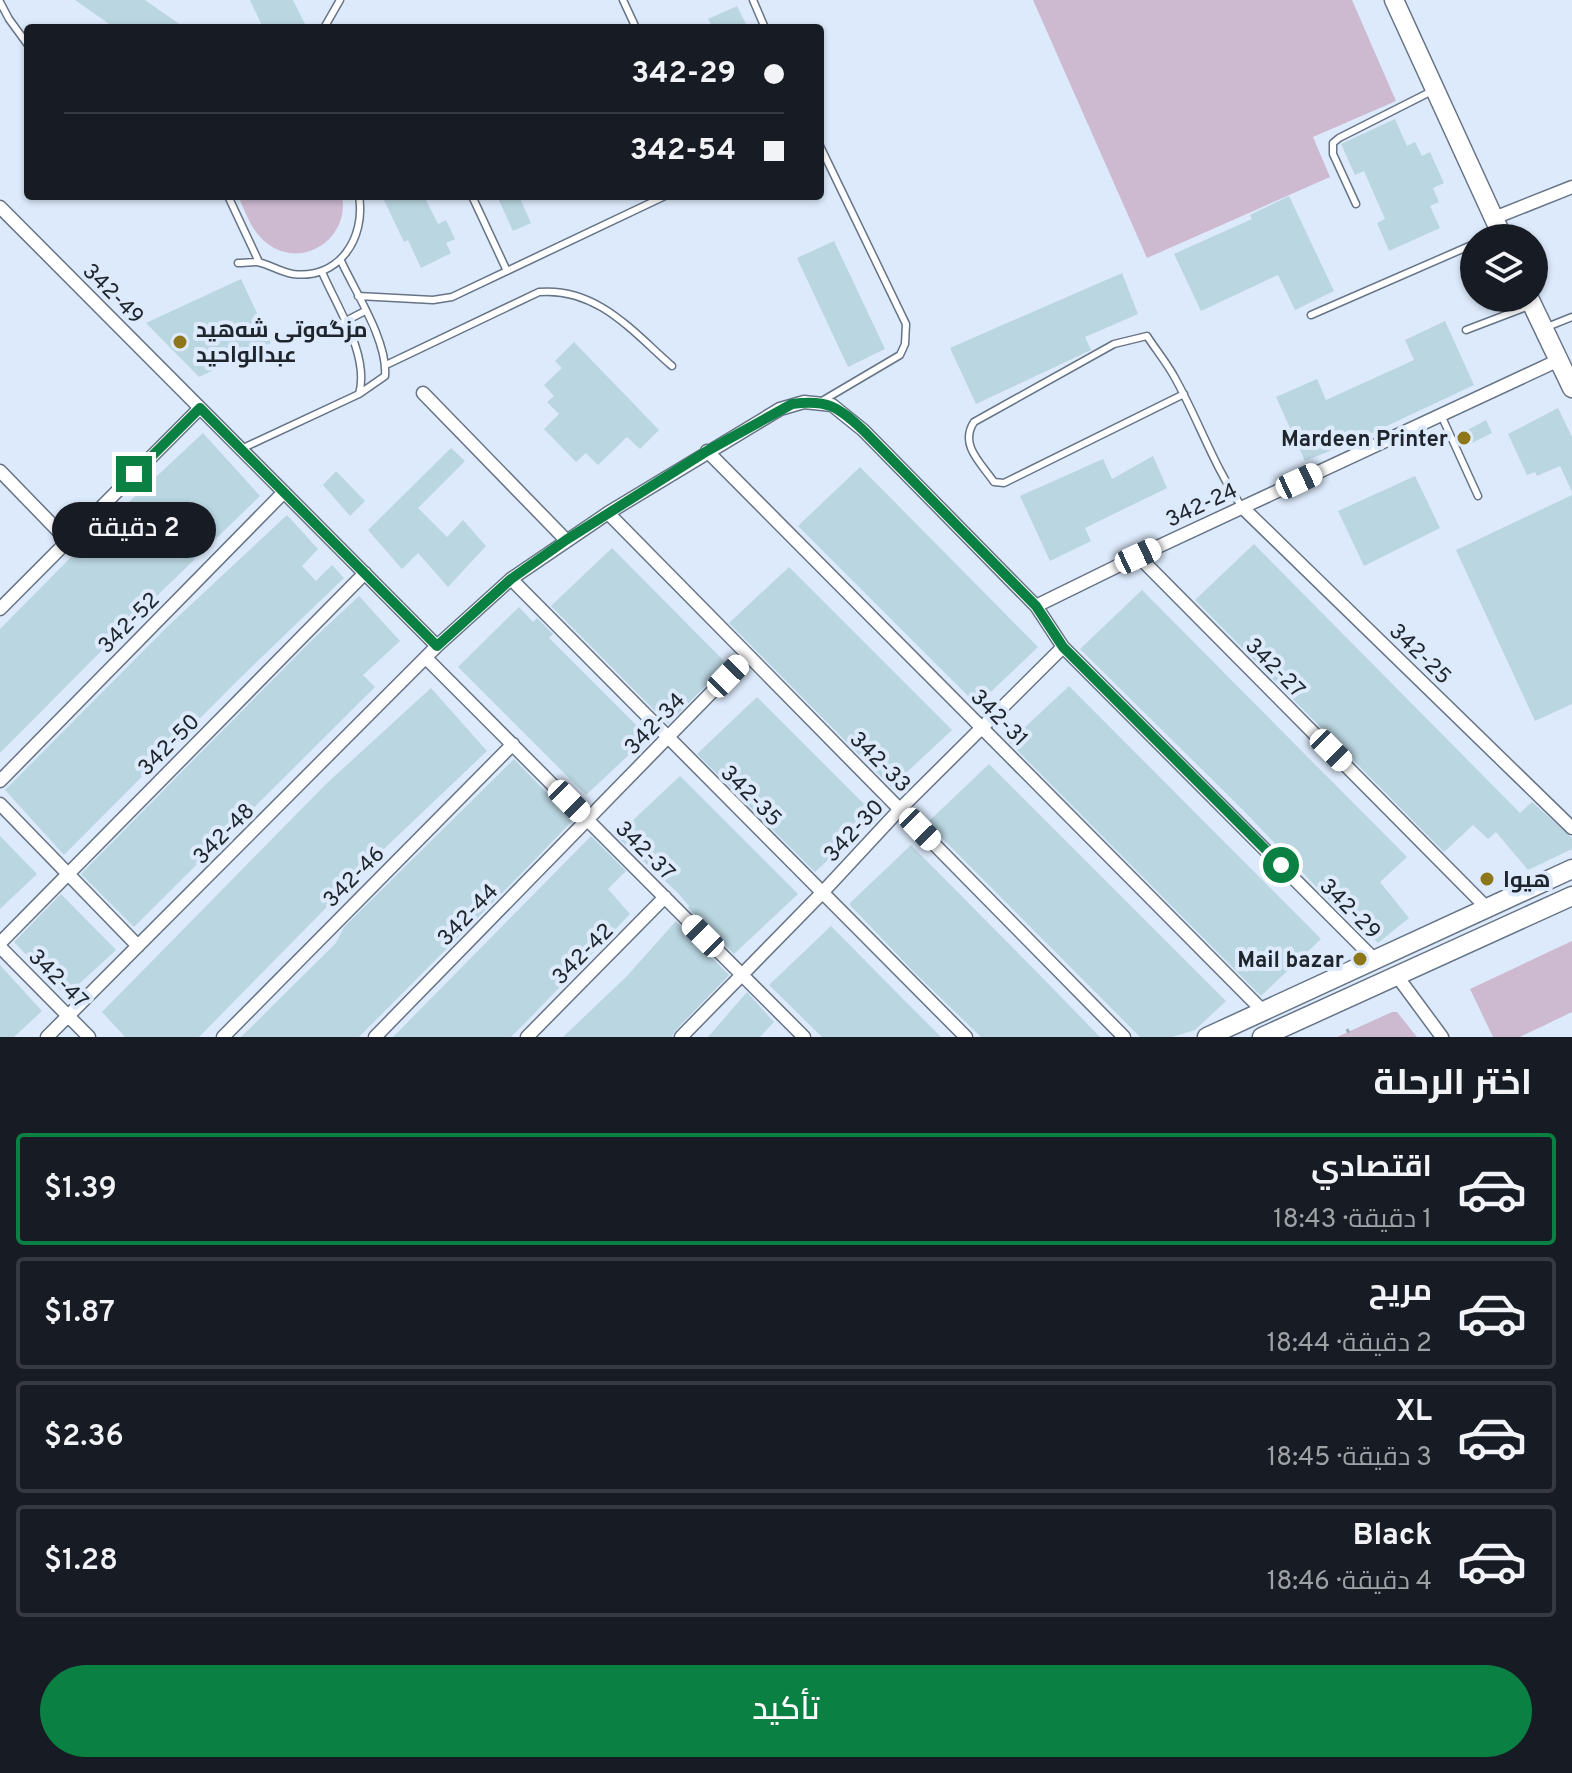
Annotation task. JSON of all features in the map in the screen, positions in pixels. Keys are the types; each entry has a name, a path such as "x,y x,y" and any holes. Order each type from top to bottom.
{"main road":[{"path":"1394,0 1494,224"},
{"path":"1536,312 1572,388"},
{"path":"1207,1037 1572,869"},
{"path":"1262,1037 1572,896"}],"street":[{"path":"1510,224 1572,187"},
{"name":"342-49","path":"0,207 437,646"},
{"name":"342-24","path":"1036,606 1559,360"},
{"path":"423,393 566,540"},
{"name":"342-48","path":"47,1037 437,646 511,579 608,513 780,409 792,404 819,403"},
{"name":"342-29","path":"819,403 840,409 863,430 1036,606 1063,647 1375,960"},
{"path":"0,609 200,408"},
{"name":"342-31","path":"707,451 1263,1011"},
{"path":"0,471 68,541"},
{"name":"342-52","path":"0,781 284,492"},
{"name":"342-25","path":"1242,507 1572,828"},
{"name":"342-33","path":"608,513 1124,1037"},
{"name":"342-27","path":"1138,556 1487,908"},
{"name":"342-50","path":"0,945 365,573"},
{"name":"342-35","path":"511,579 966,1037"},
{"name":"342-30","path":"681,1037 900,809 1063,647"},
{"name":"342-34","path":"588,820 748,655"},
{"name":"342-37","path":"426,658 804,1037"},
{"name":"342-46","path":"223,1037 513,744"},
{"path":"0,804 138,946"},
{"name":"342-44","path":"375,1037 588,820"},
{"name":"342-42","path":"527,1037 665,897"},
{"name":"342-47","path":"0,945 89,1037"},
{"path":"1397,976 1442,1037"}],"lane":[{"path":"326,24 340,0"},
{"path":"623,0 634,24"},
{"path":"753,0 763,24"},
{"path":"0,2 24,40"},
{"path":"0,24 9,19"},
{"path":"1356,204 1333,154 1333,143 1435,89"},
{"path":"819,403 900,355 907,336 906,324 824,154"},
{"path":"230,200 259,262"},
{"path":"238,263 259,262 293,274 322,272 341,261 349,251 361,215 359,200"},
{"path":"474,200 507,271"},
{"path":"358,296 444,300 657,200"},
{"path":"1311,315 1460,250"},
{"path":"241,449 359,394 385,376 386,365 380,344 341,261"},
{"path":"322,272 361,362 363,379 359,394"},
{"path":"386,365 539,292 559,290 605,308 672,366"},
{"path":"344,322 365,311"},
{"path":"1466,330 1506,312"},
{"path":"1544,328 1572,317"},
{"path":"1184,394 1004,483 994,482 967,443 967,432 974,422 1114,344 1147,336 1174,375 1184,394 1226,484 1242,507"},
{"path":"1441,415 1478,496"}],"path":[{"path":"1347,1029 1351,1037"}],"shaded area":[{"path":"1033,0 1352,0 1396,101 1313,137 1330,177 1147,258"},
{"path":"240,200 342,200 339,225 321,246 309,251 282,251 262,239"},
{"path":"1572,941 1572,1012 1520,1037 1493,1037 1470,989"},
{"path":"1397,1012 1417,1037 1337,1037"}],"building":[{"path":"75,0 145,0 179,24 109,24"},
{"path":"250,0 293,0 305,24 261,24"},
{"path":"737,6 746,24 711,24 708,19"},
{"path":"1395,119 1407,146 1415,142 1422,156 1430,152 1444,183 1433,188 1439,202 1430,206 1440,228 1389,251 1377,223 1385,219 1364,171 1355,175 1341,144"},
{"path":"1289,196 1334,291 1295,310 1278,275 1201,311 1174,254 1252,219 1250,215"},
{"path":"384,200 426,200 438,224 446,220 455,239 446,243 451,253 421,268 408,240 404,242"},
{"path":"499,200 521,200 531,223 513,231"},
{"path":"834,241 885,349 848,367 797,258"},
{"path":"1122,273 1138,314 1085,337 1091,350 976,404 950,348"},
{"path":"241,279 271,343 199,377 146,323"},
{"path":"1445,321 1474,385 1305,461 1276,397 1317,379 1326,400 1414,360 1405,340"},
{"path":"574,342 659,430 640,449 627,437 598,465 586,453 576,462 544,429 559,414 547,402 554,396 544,385 562,368 555,361"},
{"path":"1558,408 1572,437 1572,492 1560,466 1537,476 1535,472 1527,475 1508,434"},
{"path":"1486,420 1492,433 1468,445 1462,433"},
{"path":"203,433 260,496 0,753 0,629 84,544"},
{"path":"451,448 465,461 418,508 447,537 463,520 486,546 448,587 418,553 402,569 368,530"},
{"path":"1153,456 1167,488 1085,528 1091,541 1050,561 1020,496 1103,459 1112,479"},
{"path":"860,467 1038,647 977,705 798,526"},
{"path":"336,471 365,501 350,516 323,485"},
{"path":"1415,476 1440,528 1364,566 1338,511"},
{"path":"1572,495 1572,704 1535,721 1456,550"},
{"path":"287,515 318,549 302,566 316,581 332,565 344,578 64,855 5,790 168,626"},
{"path":"1254,544 1520,813 1532,802 1572,838 1572,849 1528,870 1496,832 1488,839 1473,825 1444,852 1195,600"},
{"path":"612,548 727,664 668,724 551,606"},
{"path":"789,567 952,730 891,787 729,623"},
{"path":"1142,590 1407,857 1380,882 1409,918 1378,943 1348,912 1346,915 1324,895 1080,649"},
{"path":"359,596 400,641 363,675 375,687 134,927 81,874"},
{"path":"519,607 533,622 537,618 553,634 549,638 648,737 586,795 458,667"},
{"path":"1069,686 1321,939 1261,996 1009,742"},
{"path":"431,688 487,751 386,847 199,1037 125,1037 102,1012 326,784"},
{"path":"757,697 876,816 815,872 697,754"},
{"path":"514,759 573,820 521,874 359,1037 241,1037 336,943 344,927"},
{"path":"989,764 1226,1001 1195,1030 1172,1037 1140,1037 927,823"},
{"path":"680,776 798,894 734,954 688,908 678,893 616,836"},
{"path":"0,836 37,874 0,909"},
{"path":"591,836 626,871 608,889 630,914 528,1020 511,1037 393,1037"},
{"path":"911,845 1100,1037 981,1037 914,972 849,904"},
{"path":"61,894 116,950 66,996 14,942"},
{"path":"676,921 729,975 672,1037 563,1037 627,976"},
{"path":"831,926 941,1037 822,1037 769,985"},
{"path":"0,965 42,1011 14,1037 0,1037"},
{"path":"747,992 774,1022 760,1037 708,1037"}],"place":[{"name":"مزگه‌وتی شه‌هید عبدالواحید","path":"180,342"},
{"name":"Mardeen Printer","path":"1464,438"},
{"name":"هيوا","path":"1487,879"},
{"name":"Mail bazar","path":"1360,959"}],"route":[{"path":"134,474 200,408 437,646 511,579 566,540 707,451 792,404 832,405 863,430 1036,606 1063,647 1281,865"}]}
